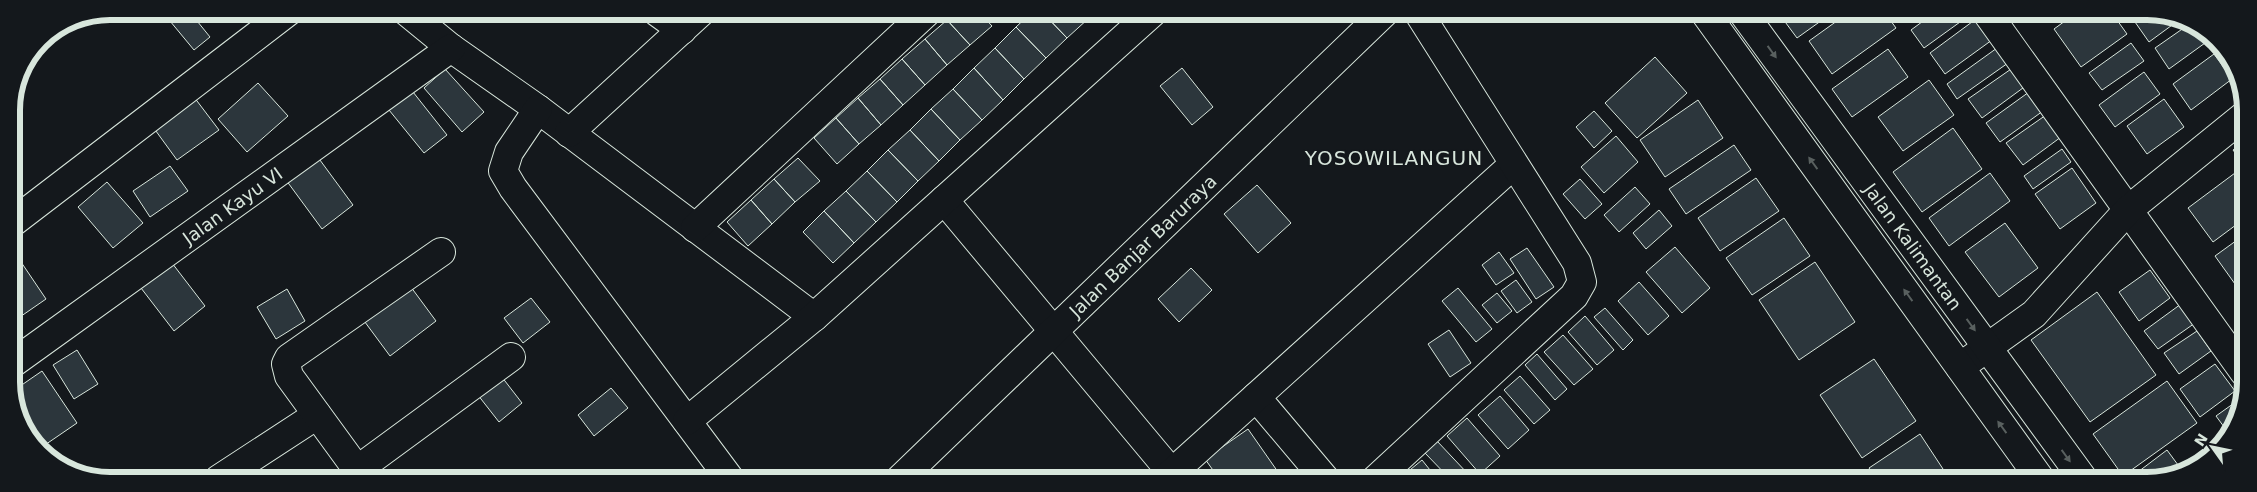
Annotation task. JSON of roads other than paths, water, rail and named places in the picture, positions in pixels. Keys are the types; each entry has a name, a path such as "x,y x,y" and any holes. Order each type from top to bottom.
{"street":[{"path":"20,217 278,20"},
{"path":"417,20 451,48 538,110 814,317"},
{"path":"695,228 908,20"},
{"path":"687,421 814,317 1144,20"},
{"name":"Jalan Banjar Baruraya","path":"907,472 1377,20"},
{"path":"1384,472 1574,296 1582,282 1577,263 1513,165 1423,20"},
{"name":"Jalan Kalimantan","path":"1710,20 2035,472"},
{"name":"Jalan Kalimantan","path":"1748,20 2078,472"},
{"path":"1992,20 2237,362"},
{"path":"569,133 691,21"},
{"name":"Jalan Kayu VI","path":"20,358 451,48"},
{"path":"538,110 509,152 503,171 513,188 725,472"},
{"path":"1960,367 1988,349 2034,314 2128,210 2237,122"},
{"path":"1172,472 1513,165"},
{"path":"944,200 1054,332 1165,472"},
{"path":"359,472 289,376 286,364 289,358 441,252"},
{"path":"363,472 511,357"},
{"path":"1256,397 1319,472"},
{"path":"230,472 317,415"}],"district":[{"name":"YOSOWILANGUN","path":"1394,158"}]}
